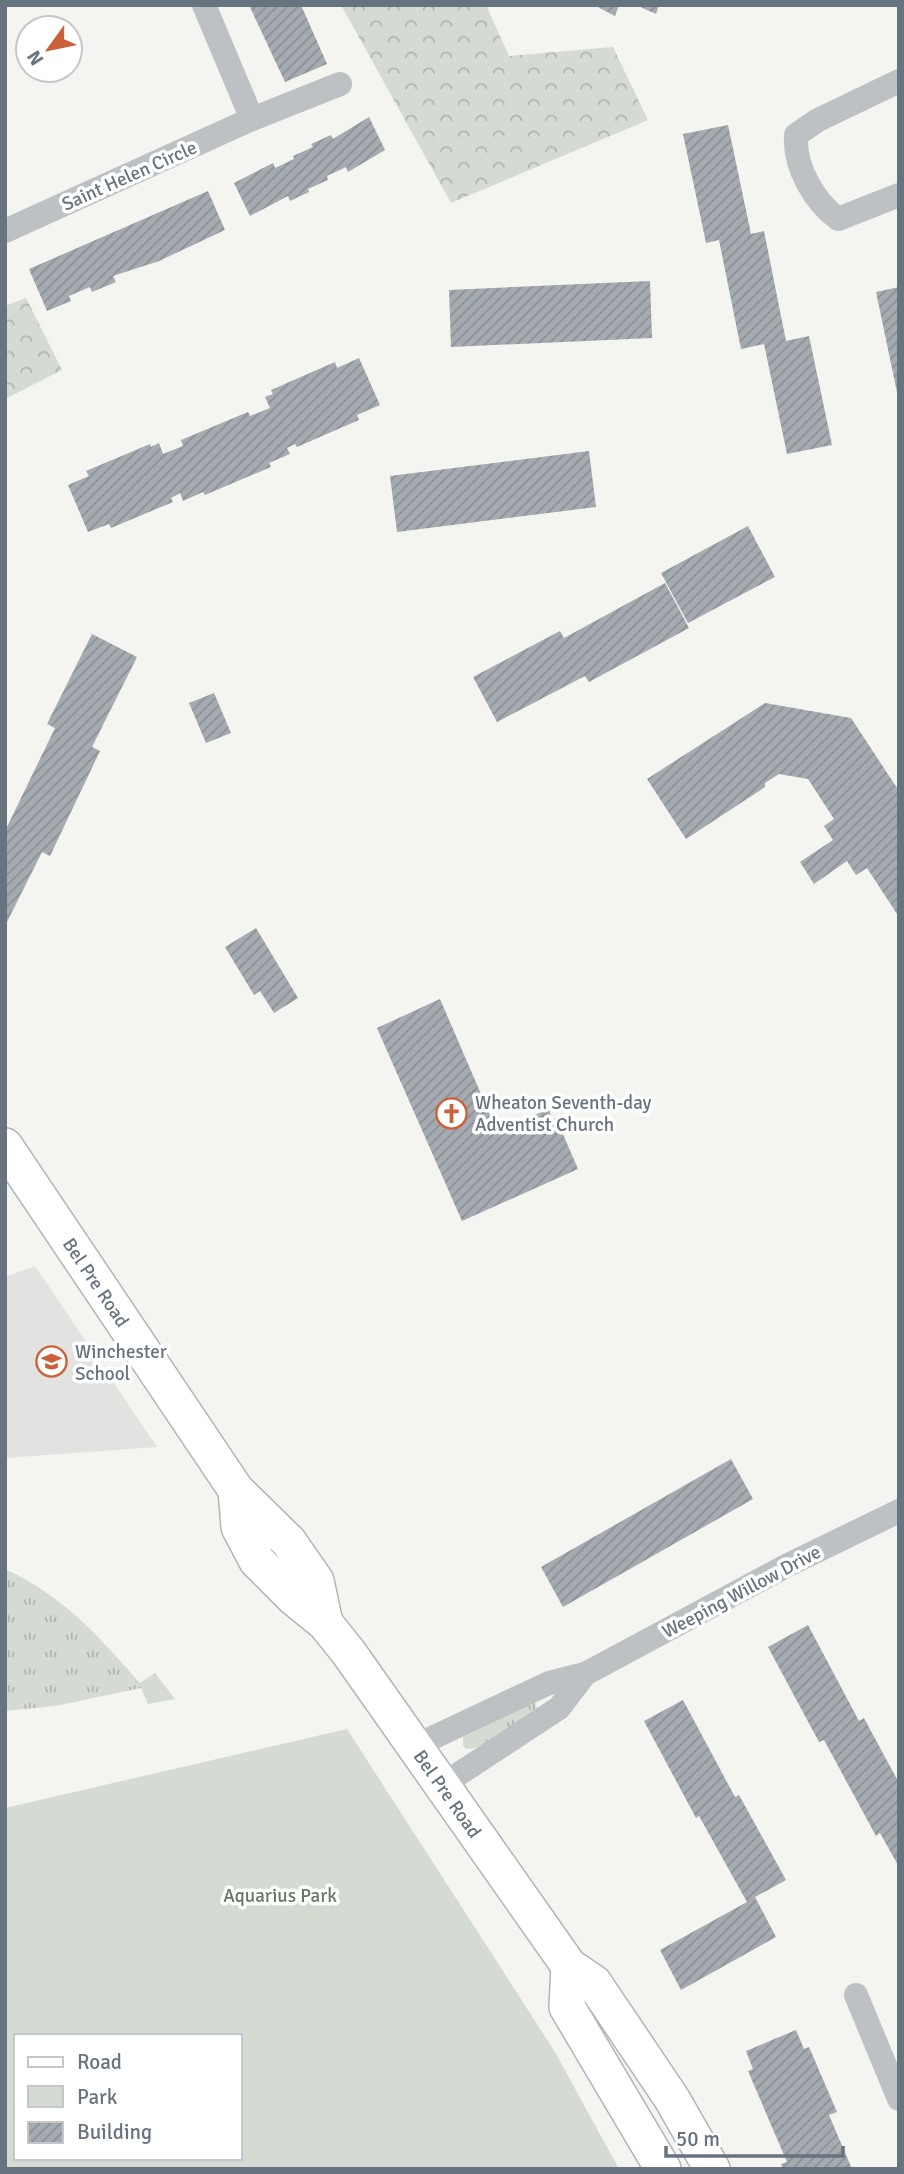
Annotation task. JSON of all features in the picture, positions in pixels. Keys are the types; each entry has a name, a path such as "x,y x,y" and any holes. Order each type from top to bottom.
{"main road":[{"name":"Bel Pre Road","path":"5,1146 236,1490 239,1527 257,1560 293,1598 325,1623 569,1966 594,1983 672,2099 712,2169"},
{"path":"569,1966 567,2007 663,2169"}],"street":[{"path":"204,5 252,119"},
{"path":"899,82 818,120 796,135 795,154 821,206 838,219 899,195"},
{"name":"Saint Helen Circle","path":"5,231 252,119 340,84"},
{"name":"Weeping Willow Drive","path":"413,1747 549,1683 585,1674 788,1565 899,1511"},
{"name":"Weeping Willow Drive","path":"442,1785 559,1707 585,1674"},
{"path":"856,1995 899,2099"}],"shaded area":[{"name":"Winchester School","path":"35,1266 157,1447 5,1458 5,1277"}],"green space":[{"path":"341,5 486,5 509,56 613,47 648,120 451,203"},
{"path":"26,298 62,370 5,399 5,306"},
{"path":"5,1569 46,1592 79,1618 140,1683 155,1673 175,1699 148,1704 141,1688 55,1706 5,1711"},
{"path":"534,1702 538,1709 494,1740 475,1748 466,1749 463,1745 463,1737"},
{"name":"Aquarius Park","path":"347,1729 555,2052 619,2169 5,2169 5,1808"}],"building":[{"path":"249,5 301,5 327,64 285,82"},
{"path":"594,5 619,5 615,16"},
{"path":"636,5 659,5 656,14"},
{"path":"369,117 385,150 348,172 346,167 327,176 328,180 308,189 309,192 290,201 288,196 250,216 234,183 273,163 275,168 294,159 293,156 313,147 311,144 331,135 333,139"},
{"path":"728,125 751,234 764,231 786,341 809,336 832,445 787,454 764,344 741,349 719,240 706,243 683,134"},
{"path":"208,191 225,230 159,261 113,276 116,282 92,292 90,287 69,296 71,301 47,311 29,269"},
{"path":"650,281 652,338 451,347 449,290"},
{"path":"899,287 899,397 898,397 876,292"},
{"path":"359,358 380,405 357,415 359,420 297,447 295,444 287,448 290,454 269,463 271,467 205,495 203,492 183,501 180,493 171,498 173,502 111,528 109,524 88,532 68,485 89,476 86,471 150,444 151,447 159,443 163,454 183,446 181,440 248,412 250,416 270,408 265,397 273,394 271,390 335,362 337,368"},
{"path":"589,451 596,507 397,532 390,476"},
{"path":"748,526 775,577 688,623 661,573"},
{"path":"665,583 689,628 589,682 585,676 497,722 473,677 560,631 564,638"},
{"path":"92,634 137,657 92,747 100,751 50,856 42,852 5,926 5,831 55,728 47,724"},
{"path":"214,693 231,733 206,743 189,703"},
{"path":"765,703 851,718 899,791 899,917 867,868 856,875 847,861 814,884 800,862 833,840 824,826 834,819 808,779 779,774 765,783 765,787 686,839 647,779"},
{"path":"256,928 298,998 274,1013 260,991 254,995 225,947"},
{"name":"Wheaton Seventh-day Adventist Church","path":"440,999 497,1131 549,1109 552,1119 556,1118 578,1169 462,1221 377,1028"},
{"path":"731,1459 753,1499 563,1607 541,1567"},
{"path":"808,1625 859,1721 864,1718 899,1783 899,1867 880,1833 876,1836 824,1740 819,1742 768,1647"},
{"path":"683,1700 735,1797 739,1795 786,1880 755,1897 776,1937 681,1990 660,1950 747,1902 699,1816 696,1818 644,1721"},
{"path":"796,2030 804,2049 809,2047 837,2112 829,2115 852,2169 783,2169 781,2164 787,2162 748,2071 753,2069 746,2051"}],"place":[{"name":"Wheaton Seventh-day Adventist Church","path":"452,1113"},
{"name":"Winchester School","path":"52,1362"}]}
